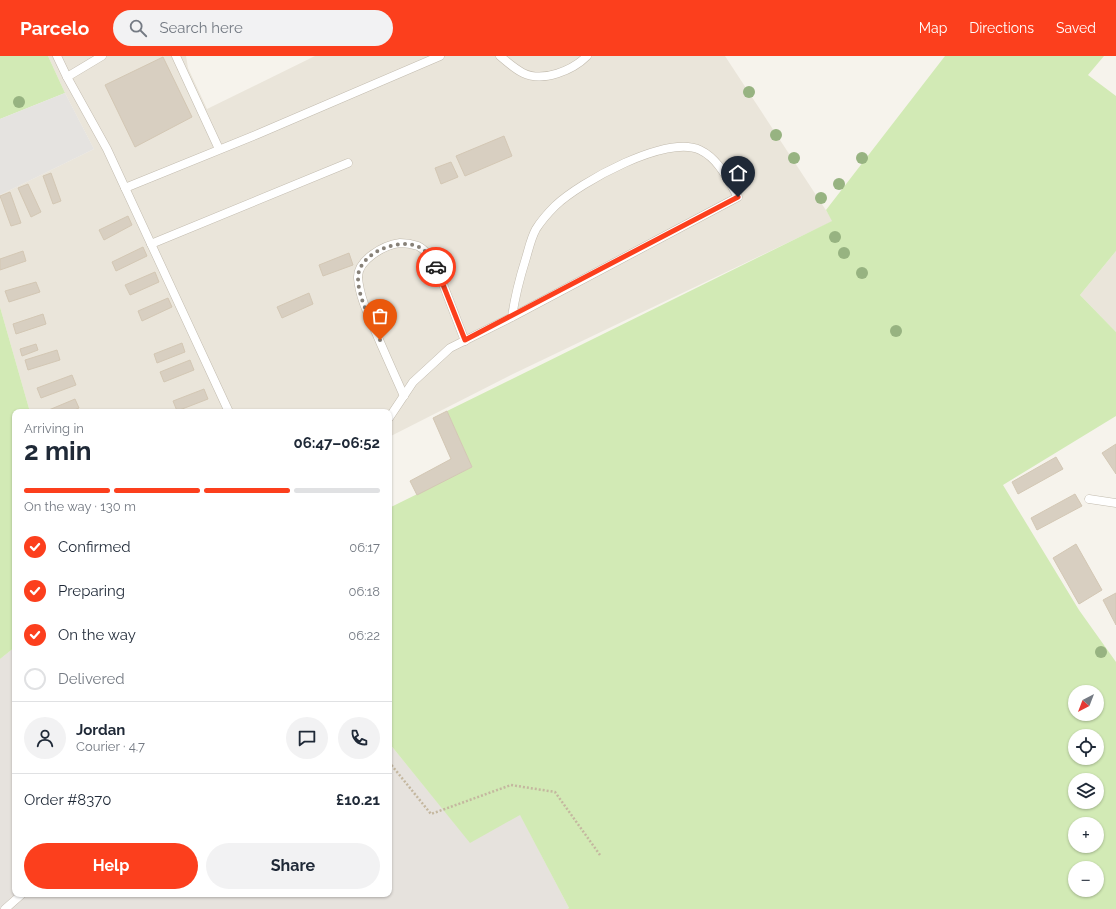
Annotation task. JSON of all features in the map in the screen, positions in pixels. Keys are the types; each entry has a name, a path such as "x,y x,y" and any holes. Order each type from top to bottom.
{"lane":[{"path":"57,56 107,149 228,409"},
{"path":"67,77 102,56"},
{"path":"176,56 219,150"},
{"path":"125,188 219,150 440,56"},
{"path":"500,56 524,74 533,76 545,76 569,70 580,63 587,56"},
{"path":"392,414 414,382 450,348 512,317 738,197 721,168 701,150 691,147 677,146 663,148 647,153 612,170 591,181 570,195 556,205 536,230 530,244 518,286 512,317"},
{"path":"151,244 348,163"},
{"path":"404,396 361,298 358,276 366,260 378,251 400,243 418,246 424,250 436,266 465,340"},
{"path":"1089,499 1116,503"},
{"path":"5,909 19,897"}],"path":[{"path":"392,766 431,814 511,785 555,792 600,855"}],"shaded area":[{"path":"48,56 186,56 188,68 207,109 315,56 725,56 833,221 513,374 392,435 392,409 29,409 0,307 0,195 94,149"},
{"path":"65,93 94,149 0,195 0,119"},
{"path":"1116,251 1116,332 1080,295"},
{"path":"12,649 12,897 392,897 392,747 470,842 520,814 569,908 0,909 0,659"}],"green space":[{"path":"0,56 48,56 65,93 0,119"},
{"path":"945,56 1104,56 1088,75 1116,96 1116,251 1080,295 1116,332 1116,416 1003,485 1079,610 1116,662 1116,909 567,909 569,908 520,815 470,843 392,747 392,507 472,467 447,411 832,221 826,210"},
{"path":"0,307 29,409 12,409 12,649 0,659"}],"building":[{"path":"163,57 192,117 135,147 105,85"},
{"path":"504,136 512,156 465,176 456,156"},
{"path":"451,162 458,177 441,184 435,168"},
{"path":"51,173 61,201 53,204 43,176"},
{"path":"28,184 41,212 31,217 18,188"},
{"path":"10,192 21,223 11,226 0,196"},
{"path":"128,216 132,225 104,240 99,230"},
{"path":"143,247 147,256 116,271 112,262"},
{"path":"23,251 26,261 0,270 0,259"},
{"path":"349,253 353,265 323,276 319,265"},
{"path":"155,272 159,282 130,295 125,285"},
{"path":"36,282 40,292 9,302 5,291"},
{"path":"309,293 313,304 282,318 277,307"},
{"path":"168,298 172,307 142,321 138,311"},
{"path":"43,314 46,324 16,334 13,324"},
{"path":"182,343 185,352 157,363 154,354"},
{"path":"36,344 38,350 22,356 20,349"},
{"path":"57,350 60,360 28,370 25,360"},
{"path":"190,360 194,370 164,382 160,372"},
{"path":"72,375 76,385 41,398 37,388"},
{"path":"204,389 208,399 182,409 176,409 173,401"},
{"path":"75,399 79,408 77,409 51,409"},
{"path":"447,411 472,467 417,495 410,481 451,459 433,418"},
{"path":"1116,444 1116,474 1102,453"},
{"path":"1056,457 1063,469 1018,494 1012,482"},
{"path":"1075,494 1082,506 1037,530 1031,518"},
{"path":"1076,544 1102,590 1079,604 1053,558"},
{"path":"1116,593 1116,625 1103,600"}],"way so far":[{"path":"380,340 361,298 358,276 366,260 382,249 400,243 418,246 429,255 436,267"}],"route":[{"path":"436,267 465,340 491,328 738,197"}]}
